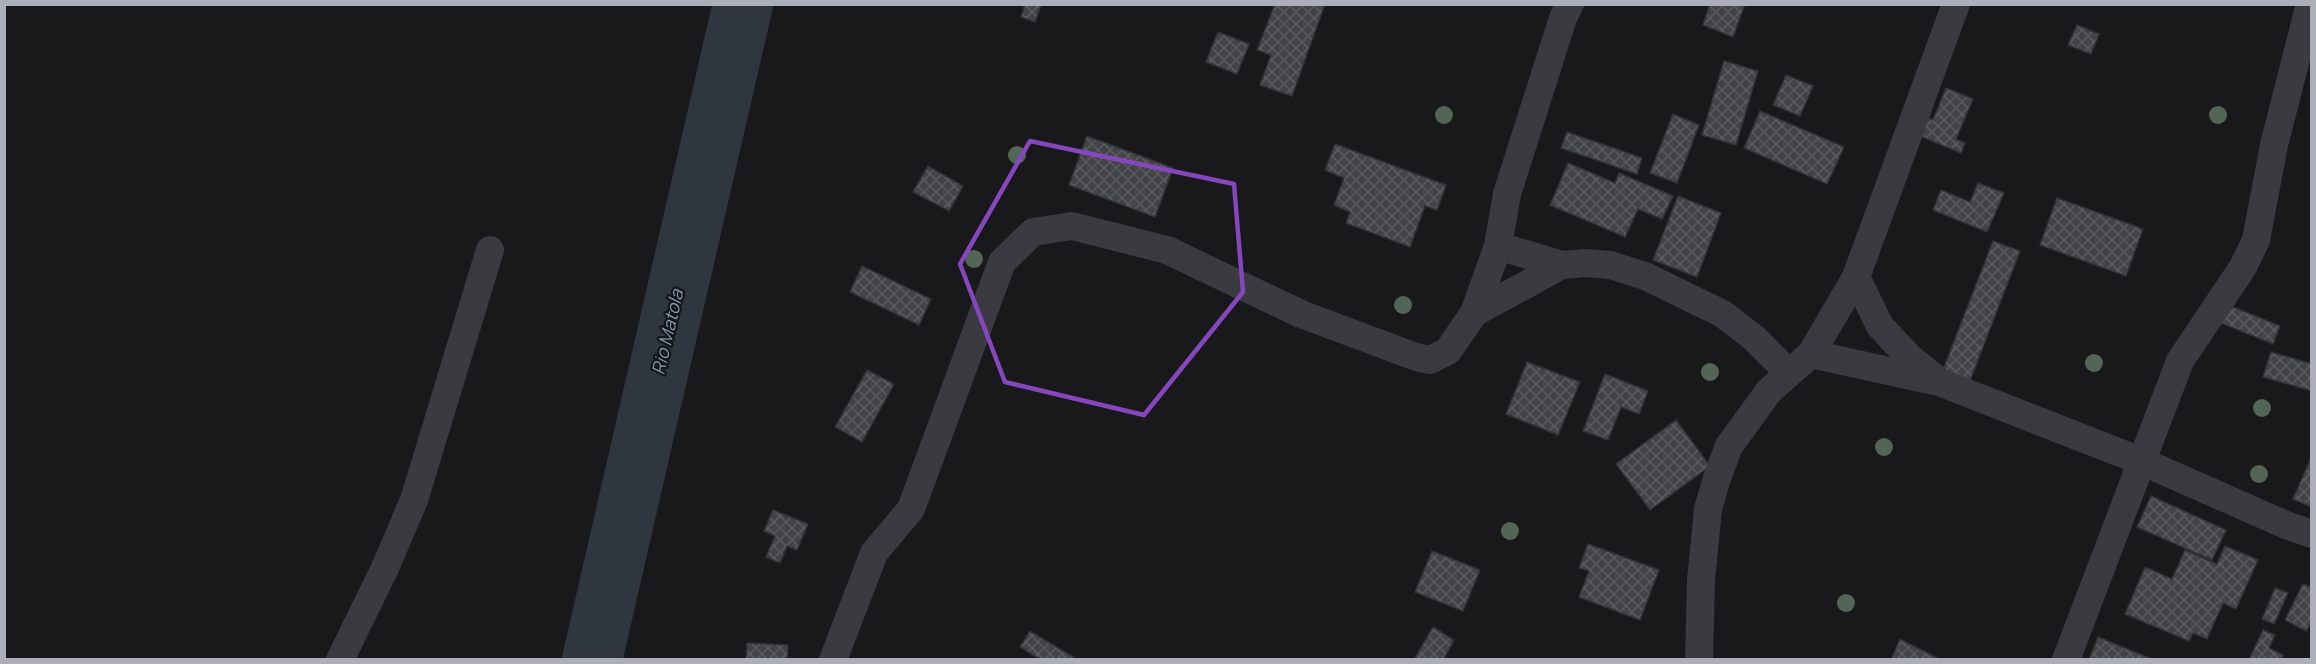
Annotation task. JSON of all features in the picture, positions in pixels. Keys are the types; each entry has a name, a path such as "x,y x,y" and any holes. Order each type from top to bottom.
{"street":[{"path":"833,660 874,553 911,509 1002,262 1032,232 1072,226 1167,250 1301,314 1416,357 1430,360 1448,351 1474,313 1498,246 1507,194 1522,142 1570,4"},
{"path":"1699,660 1701,580 1708,509 1729,446 1769,391 1810,354 1856,277 1956,4"},
{"path":"2066,660 2180,361 2243,267 2256,240 2274,145 2310,4"},
{"path":"1498,246 1562,265 1585,263 1610,265 1653,280 1723,314 1754,338 1788,372"},
{"path":"340,660 385,568 414,500 490,250"},
{"path":"1474,313 1562,265"},
{"path":"1856,277 1880,326 1910,358 1939,382"},
{"path":"1810,354 1939,382 2141,461 2286,525 2312,534"}],"highlighted area":[{"path":"1030,141 1234,184 1243,292 1144,415 1005,382 960,264"}],"building":[{"path":"1025,4 1041,5 1035,22 1021,17"},
{"path":"1275,4 1325,4 1292,96 1260,85 1271,55 1257,50"},
{"path":"1710,4 1745,4 1733,37 1703,25"},
{"path":"2077,25 2099,34 2091,54 2068,45"},
{"path":"1218,32 1249,44 1237,74 1206,62"},
{"path":"1724,61 1758,71 1736,145 1702,135"},
{"path":"1786,75 1813,86 1800,116 1773,105"},
{"path":"1946,88 1973,99 1956,139 1965,143 1961,153 1920,136 1927,118 1933,120"},
{"path":"1760,111 1844,147 1827,184 1744,148"},
{"path":"1673,114 1699,125 1677,183 1650,173"},
{"path":"1567,132 1642,158 1637,174 1561,148"},
{"path":"1087,136 1173,168 1155,217 1069,185"},
{"path":"1335,144 1446,185 1437,210 1425,206 1410,247 1346,223 1350,212 1334,205 1344,178 1325,170"},
{"path":"1568,163 1615,183 1619,173 1673,196 1662,219 1638,209 1625,237 1550,205"},
{"path":"928,166 963,186 949,211 913,192"},
{"path":"1978,183 2004,193 1987,232 1933,210 1941,190 1970,202"},
{"path":"1678,196 1721,213 1697,277 1653,260"},
{"path":"2057,198 2143,229 2126,276 2040,245"},
{"path":"1993,241 2020,251 1968,386 1941,375"},
{"path":"862,266 931,299 919,325 850,292"},
{"path":"2228,305 2280,326 2273,344 2221,323"},
{"path":"2271,352 2312,364 2312,391 2263,377"},
{"path":"1527,362 1580,382 1558,435 1506,414"},
{"path":"867,370 894,384 862,442 835,427"},
{"path":"1605,374 1648,391 1639,414 1621,407 1608,440 1583,431"},
{"path":"1676,420 1710,466 1650,510 1616,464"},
{"path":"2312,456 2312,507 2293,499"},
{"path":"2151,496 2226,530 2212,560 2137,527"},
{"path":"773,510 808,524 797,550 787,546 780,563 766,557 775,536 764,531"},
{"path":"1588,544 1659,570 1640,620 1579,597 1589,571 1579,568"},
{"path":"2225,546 2258,560 2236,609 2223,603 2207,639 2193,633 2189,641 2125,614 2145,567 2172,579 2185,550 2217,564"},
{"path":"1432,551 1480,570 1463,611 1415,592"},
{"path":"2303,584 2312,588 2312,622 2306,631 2285,620"},
{"path":"2275,588 2288,593 2274,624 2262,619"},
{"path":"1433,627 1454,640 1443,660 1418,660 1415,658"},
{"path":"2263,630 2275,635 2269,648 2283,655 2281,660 2249,660"},
{"path":"1030,631 1078,660 1041,660 1020,647"},
{"path":"2098,637 2154,660 2089,660"},
{"path":"1900,639 1941,660 1891,660"},
{"path":"747,643 788,645 787,660 746,660"}],"waterway":[{"name":"Rio Matola","path":"592,660 743,4"}]}
